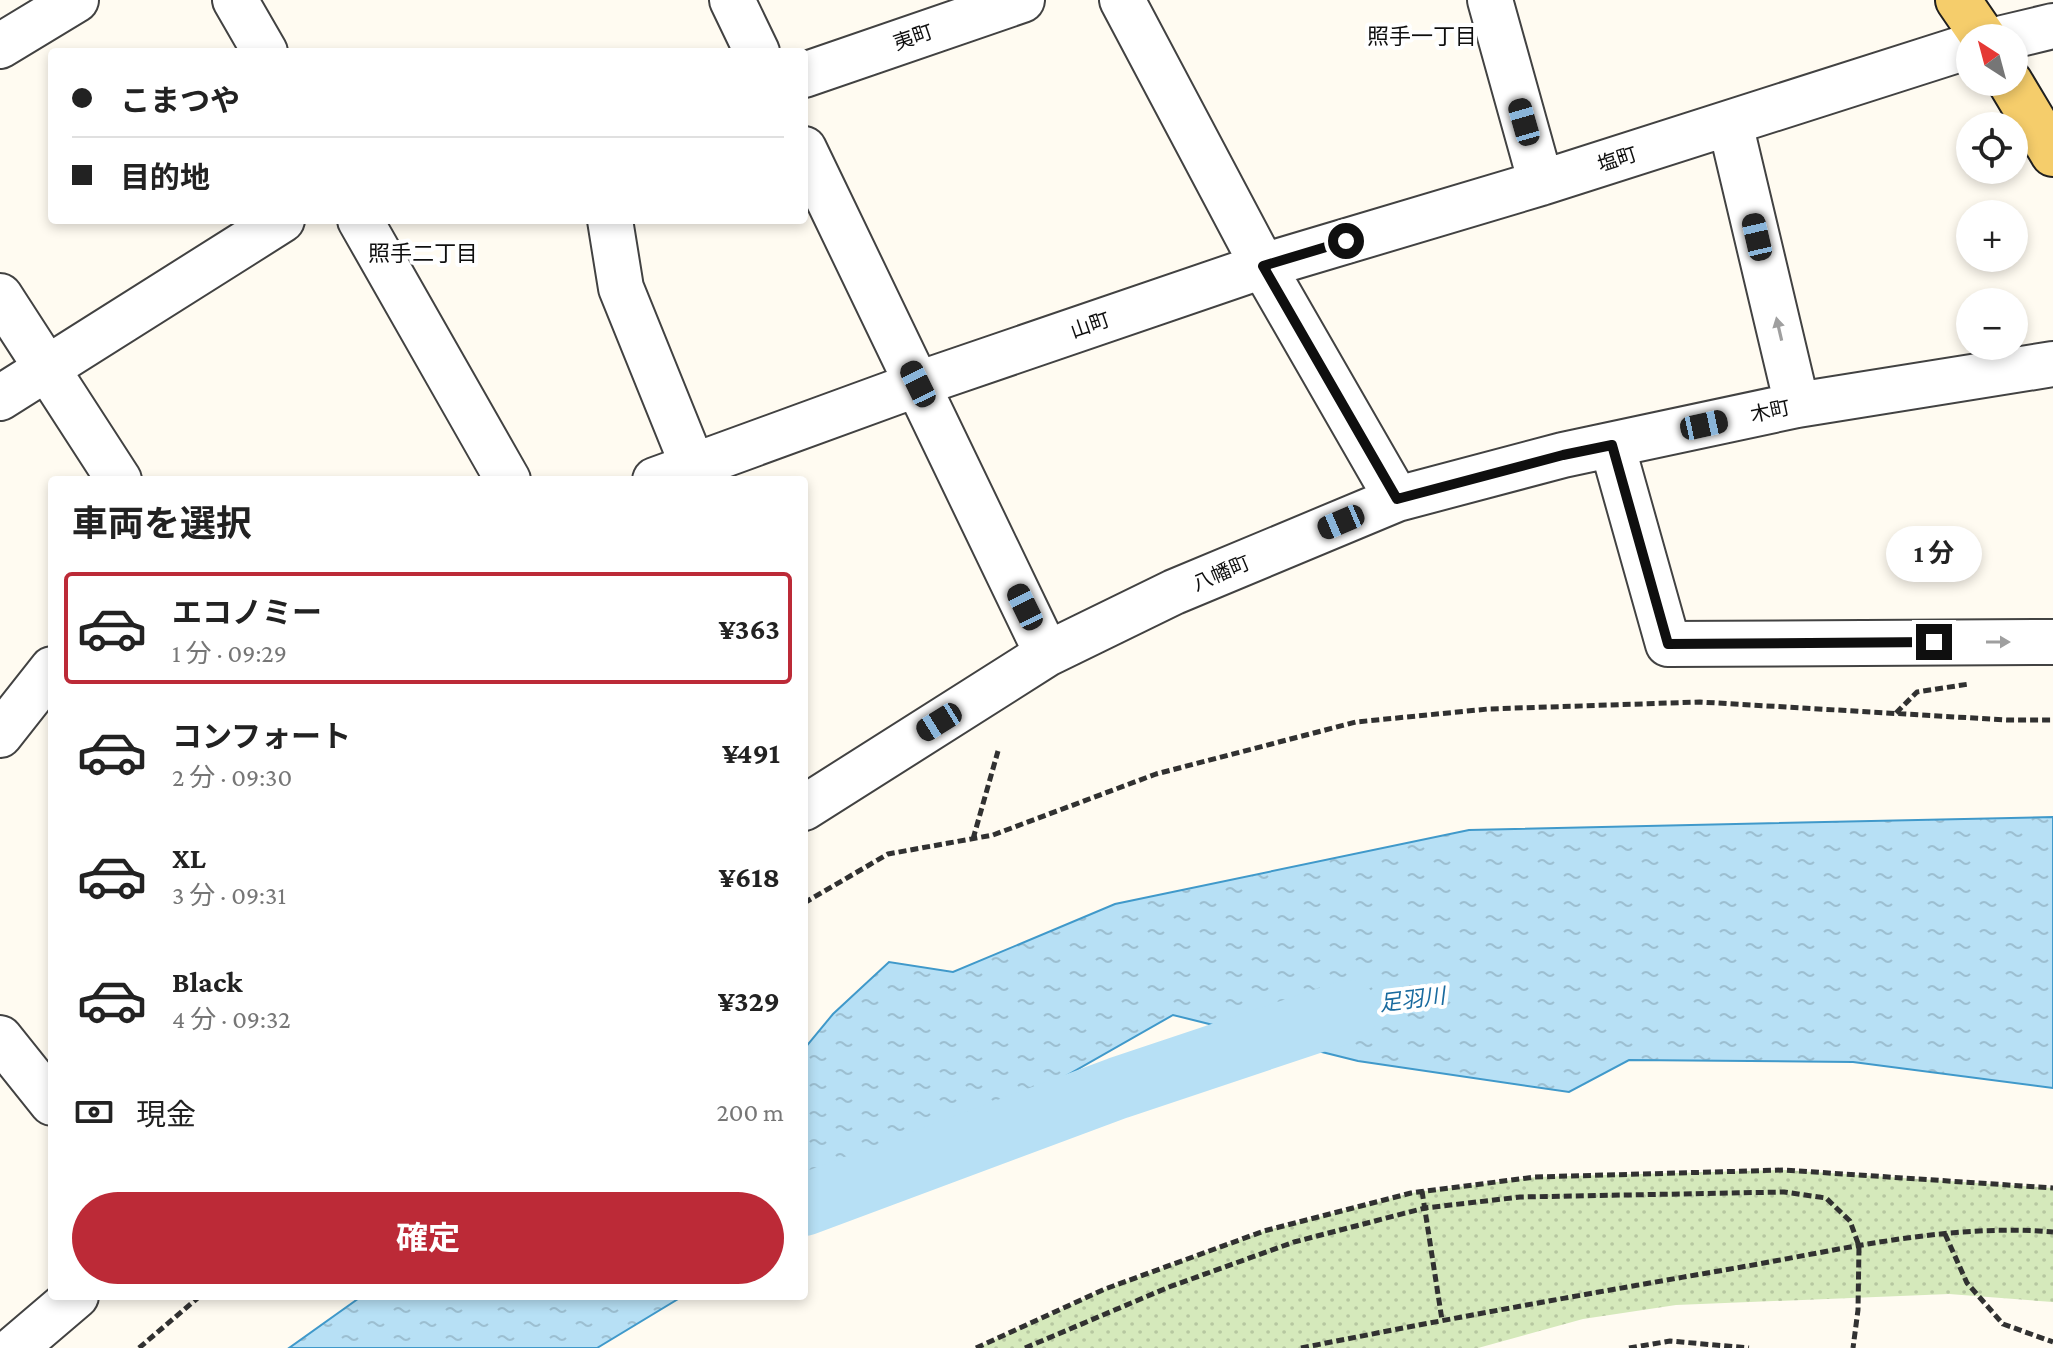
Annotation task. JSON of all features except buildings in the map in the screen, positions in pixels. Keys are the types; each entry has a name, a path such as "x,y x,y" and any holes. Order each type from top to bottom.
{"main road":[{"path":"1958,0 2008,24"},
{"path":"2018,96 2053,154"}],"street":[{"path":"0,46 76,0"},
{"path":"235,0 263,48"},
{"path":"732,0 755,48"},
{"name":"夷町","path":"808,74 1022,0"},
{"path":"1122,0 1263,266 1397,499"},
{"path":"1490,0 1541,183"},
{"name":"塩町","path":"1263,266 1541,183 1956,50"},
{"path":"1730,123 1797,405"},
{"path":"808,157 1047,654"},
{"path":"0,398 276,224"},
{"path":"362,224 506,476"},
{"path":"611,224 621,288 674,473"},
{"name":"山町","path":"674,473 918,384 1263,266"},
{"path":"0,296 116,476"},
{"name":"木町","path":"1397,499 1563,455 1797,405 2053,364"},
{"path":"1612,445 1668,644 2053,642"},
{"name":"八幡町","path":"808,805 1047,654 1174,592 1397,499"},
{"path":"0,735 45,685"},
{"path":"0,1038 48,1098"},
{"path":"15,1348 71,1300"}],"path":[{"path":"1896,714 1917,692 1978,683"},
{"path":"808,901 888,854 993,835 1156,774 1356,722 1488,709 1700,702 2053,720"},
{"path":"973,839 998,751"},
{"path":"976,1348 1105,1289 1264,1231 1422,1191 1535,1177 1784,1170 2053,1188"},
{"path":"1422,1191 1442,1320"},
{"path":"1025,1348 1169,1287 1294,1242 1425,1208 1520,1197 1784,1192 1826,1198 1850,1221 1859,1246 1858,1310 1853,1348"},
{"path":"1301,1348 1859,1246 1945,1234 2015,1229 2053,1232"},
{"path":"1945,1234 1967,1283 2003,1324 2053,1342"},
{"path":"139,1348 195,1300"},
{"path":"1629,1348 1670,1341 1749,1348"}],"green space":[{"path":"1784,1170 2053,1188 2053,1302 1949,1294 1676,1305 1583,1319 1478,1348 976,1348 1105,1289 1264,1231 1411,1193 1535,1177"}],"water":[{"path":"2053,817 2053,1088 1853,1062 1629,1060 1569,1092 1358,1061 1173,1015 808,1223 808,1044 833,1014 889,962 953,972 1115,904 1469,830"},
{"path":"356,1300 676,1300 597,1348 289,1348"}],"waterway":[{"name":"足羽川","path":"808,1204 1118,1088 1348,1011"}],"district":[{"name":"照手一丁目","path":"1422,36"},
{"name":"照手二丁目","path":"423,253"}],"route":[{"path":"1346,241 1263,266 1397,499 1612,445 1668,644 1934,642"}]}
